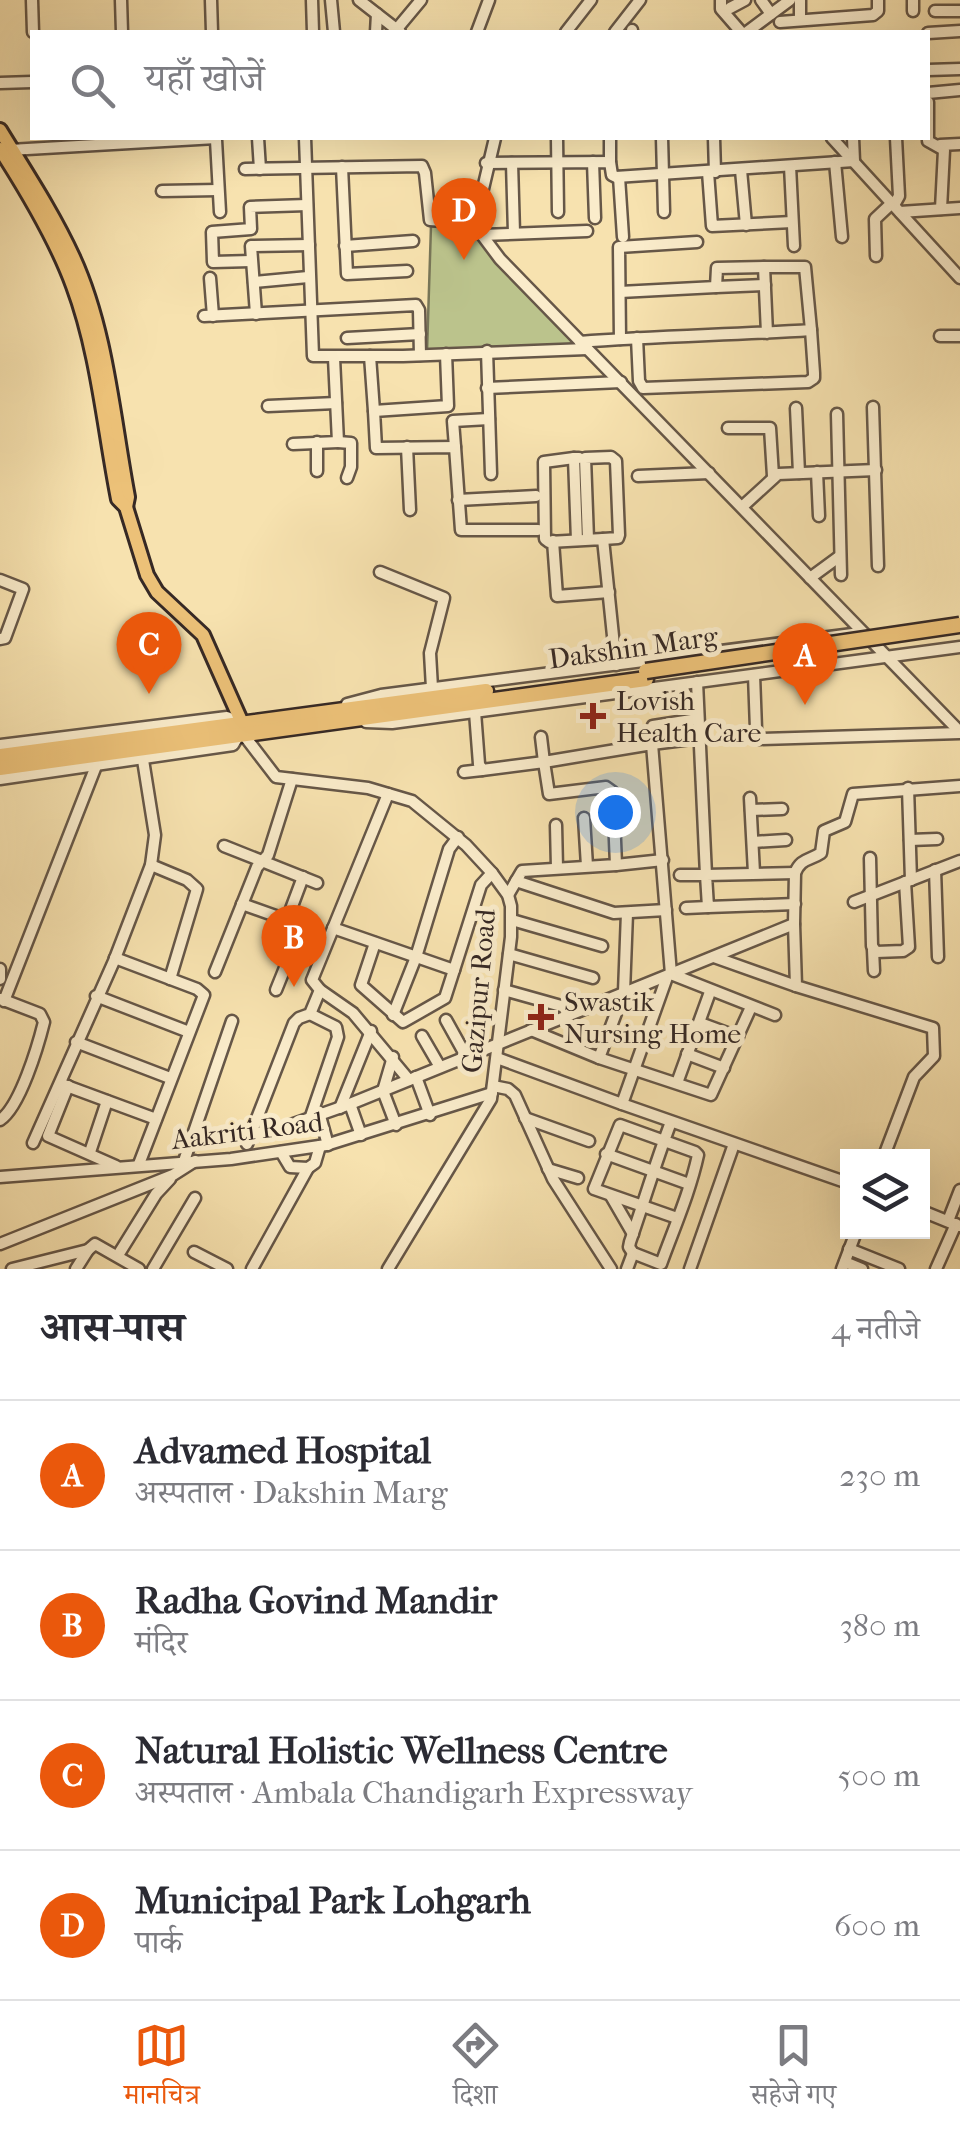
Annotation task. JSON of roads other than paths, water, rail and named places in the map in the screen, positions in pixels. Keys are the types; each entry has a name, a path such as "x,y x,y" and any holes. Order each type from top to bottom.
{"highway":[{"name":"Dakshin Marg","path":"241,731 312,713 646,675 960,622"},
{"path":"0,756 332,722 960,633"},
{"path":"0,768 241,731"}],"main road":[{"path":"0,130 4,152 56,236 73,256 94,318 128,497 126,508 147,574 158,592 203,635 241,731"}],"street":[{"path":"32,0 33,30"},
{"path":"122,0 122,30"},
{"path":"211,0 212,30"},
{"path":"312,0 313,30"},
{"path":"331,0 334,30"},
{"path":"359,0 397,30"},
{"path":"399,30 421,0"},
{"path":"568,30 591,0"},
{"path":"617,30 640,0"},
{"path":"706,0 745,0"},
{"path":"762,0 776,18"},
{"path":"776,18 790,0"},
{"path":"800,0 800,17"},
{"path":"836,0 836,15"},
{"path":"749,30 776,18 815,21 836,15 876,14 878,0"},
{"path":"478,30 486,2"},
{"path":"726,3 743,30"},
{"path":"935,11 960,10"},
{"path":"376,30 377,14"},
{"path":"930,33 960,31"},
{"path":"930,70 960,69"},
{"path":"0,83 30,82"},
{"path":"930,92 960,90"},
{"path":"4,152 62,144 106,146 200,140"},
{"path":"216,140 220,212"},
{"path":"258,140 260,169"},
{"path":"305,140 313,356 487,352 584,346 620,339 811,330"},
{"path":"494,140 477,205 480,229 521,282 960,732"},
{"path":"557,140 558,212"},
{"path":"610,140 612,175 619,177 854,161"},
{"path":"662,140 664,212"},
{"path":"714,140 712,226 792,222"},
{"path":"834,140 960,278"},
{"path":"853,140 854,161"},
{"path":"876,256 875,219 895,207 899,200 896,140"},
{"path":"928,140 930,144 960,144"},
{"path":"940,145 944,150 941,209"},
{"path":"593,162 595,218"},
{"path":"486,163 610,162"},
{"path":"835,162 842,237"},
{"path":"512,163 514,233"},
{"path":"246,170 422,166 430,220 514,233 587,231"},
{"path":"790,166 794,246"},
{"path":"342,167 347,274 407,271"},
{"path":"742,170 746,225"},
{"path":"619,177 623,236"},
{"path":"162,191 218,190"},
{"path":"251,261 213,262 212,232 251,229 250,207 307,205"},
{"path":"895,207 960,208"},
{"path":"346,246 414,241"},
{"path":"620,339 618,246 697,242"},
{"path":"256,314 252,246 309,245"},
{"path":"764,267 767,333"},
{"path":"637,338 639,382 643,388 811,381 814,373 806,268 717,268 716,287"},
{"path":"254,282 308,277"},
{"path":"210,278 209,316 416,304 420,355"},
{"path":"620,292 765,285"},
{"path":"347,338 420,334"},
{"path":"940,336 960,336"},
{"path":"487,352 491,474"},
{"path":"374,410 448,406 446,354"},
{"path":"370,356 376,448 455,447"},
{"path":"334,358 338,442"},
{"path":"487,388 621,382"},
{"path":"268,406 336,403"},
{"path":"873,407 878,566"},
{"path":"796,408 799,473"},
{"path":"838,414 841,576"},
{"path":"489,419 453,420 463,532 538,530"},
{"path":"728,428 772,430 773,476"},
{"path":"316,472 317,442"},
{"path":"293,444 376,442"},
{"path":"346,478 351,467 351,443"},
{"path":"408,447 410,510"},
{"path":"579,458 582,539"},
{"path":"615,458 620,534 618,538 604,539 545,539 544,462 615,458"},
{"path":"743,506 773,476 876,470"},
{"path":"817,472 819,516"},
{"path":"638,476 709,473"},
{"path":"458,500 536,496"},
{"path":"604,539 616,666"},
{"path":"553,541 557,596 609,592"},
{"path":"810,578 840,556"},
{"path":"380,572 444,598 430,652 432,688"},
{"path":"0,580 23,589 4,638 0,639"},
{"path":"312,713 381,695 960,622"},
{"name":"Dakshin Marg","path":"332,722 392,723 960,646"},
{"path":"754,675 756,729 760,739 960,732"},
{"path":"697,682 708,907"},
{"path":"475,712 482,770"},
{"path":"0,745 226,718 241,731 233,745 0,779"},
{"path":"622,1104 669,975 653,726 698,720"},
{"name":"Gazipur Road","path":"241,731 276,777 388,794 412,802 458,838 508,895 512,920 492,1090 388,1269"},
{"path":"542,737 549,794"},
{"path":"464,772 699,738"},
{"path":"116,1166 48,1136 76,1042 116,958 151,864 155,835 142,760"},
{"path":"0,1120 10,1114 44,1022 40,1014 2,1000 96,766"},
{"path":"215,972 257,866 274,840 292,779"},
{"path":"796,986 795,873 801,861 820,853 824,831 845,822 853,794 960,786"},
{"path":"873,950 904,951 908,947 908,788"},
{"path":"536,796 611,789 616,865"},
{"path":"388,794 312,980 352,1012 413,1078 430,1115"},
{"path":"754,874 751,804 782,809"},
{"path":"584,818 587,866"},
{"path":"556,826 557,868"},
{"path":"392,1014 416,957 449,848 458,838"},
{"path":"910,840 937,839"},
{"path":"753,842 786,840"},
{"path":"224,846 317,883"},
{"path":"870,858 874,971"},
{"path":"508,895 522,871 663,860"},
{"path":"854,902 960,861"},
{"path":"151,864 198,889 170,978"},
{"path":"935,870 938,958"},
{"path":"375,943 361,986 403,1022 445,998 481,885 492,873"},
{"path":"680,876 795,873"},
{"path":"304,877 279,942 312,955"},
{"path":"516,881 606,911 627,914 666,910"},
{"path":"242,904 287,920"},
{"path":"686,908 795,904"},
{"path":"600,1058 624,992 627,914"},
{"path":"512,920 602,946"},
{"path":"253,1132 264,1134 345,1106 794,924"},
{"path":"333,928 454,970"},
{"path":"276,990 292,948"},
{"path":"509,954 593,978"},
{"path":"714,957 933,1028 934,1056 914,1076 887,1149"},
{"path":"116,958 204,995 139,1164"},
{"path":"0,969 0,978"},
{"path":"669,975 775,1015"},
{"path":"247,1144 294,1023 310,1014 320,990"},
{"path":"504,990 579,1011"},
{"path":"677,1083 710,992"},
{"path":"96,996 188,1032"},
{"path":"530,1030 711,1095 750,1007"},
{"path":"252,1269 324,1145 316,1117 338,1037 334,1025 310,1014"},
{"path":"446,1020 466,1056"},
{"path":"121,1260 156,1194 190,1161 232,1021"},
{"path":"700,1023 738,1036"},
{"path":"361,1135 345,1106 371,1031"},
{"path":"422,1036 440,1067"},
{"path":"76,1042 170,1078"},
{"path":"687,1054 724,1068"},
{"path":"393,1057 383,1090 396,1125"},
{"path":"496,1058 840,1181"},
{"path":"63,1084 156,1119"},
{"path":"33,1143 63,1084"},
{"path":"492,1090 512,1092 548,1168 611,1269"},
{"name":"Aakriti Road","path":"0,1177 324,1145 430,1115 492,1090"},
{"path":"90,1152 107,1101"},
{"path":"525,1118 590,1141"},
{"path":"671,1122 663,1141 642,1207 629,1247 633,1253 660,1266 677,1218 689,1184 698,1154 663,1141 620,1126 594,1189 642,1207 677,1218"},
{"path":"690,1269 734,1144"},
{"path":"281,1152 290,1167 308,1168"},
{"path":"606,1154 689,1184"},
{"path":"548,1168 578,1178"},
{"path":"0,1244 173,1175"},
{"path":"936,1269 954,1224 960,1190"},
{"path":"610,1195 633,1234"},
{"path":"153,1269 196,1198"},
{"path":"930,1214 954,1224"},
{"path":"853,1239 843,1266 862,1269"},
{"path":"76,1269 92,1245 100,1244 139,1269"},
{"path":"849,1249 898,1269"},
{"path":"12,1269 88,1250"},
{"path":"194,1252 227,1269"},
{"path":"627,1269 633,1253"}],"place":[{"name":"Municipal Park Lohgarh","path":"464,260"},
{"name":"Natural Holistic Wellness Centre","path":"149,694"},
{"name":"Advamed Hospital","path":"805,705"},
{"name":"Lovish Health Care","path":"593,716"},
{"name":"Radha Govind Mandir","path":"294,987"},
{"name":"Swastik Nursing Home","path":"541,1017"}]}
